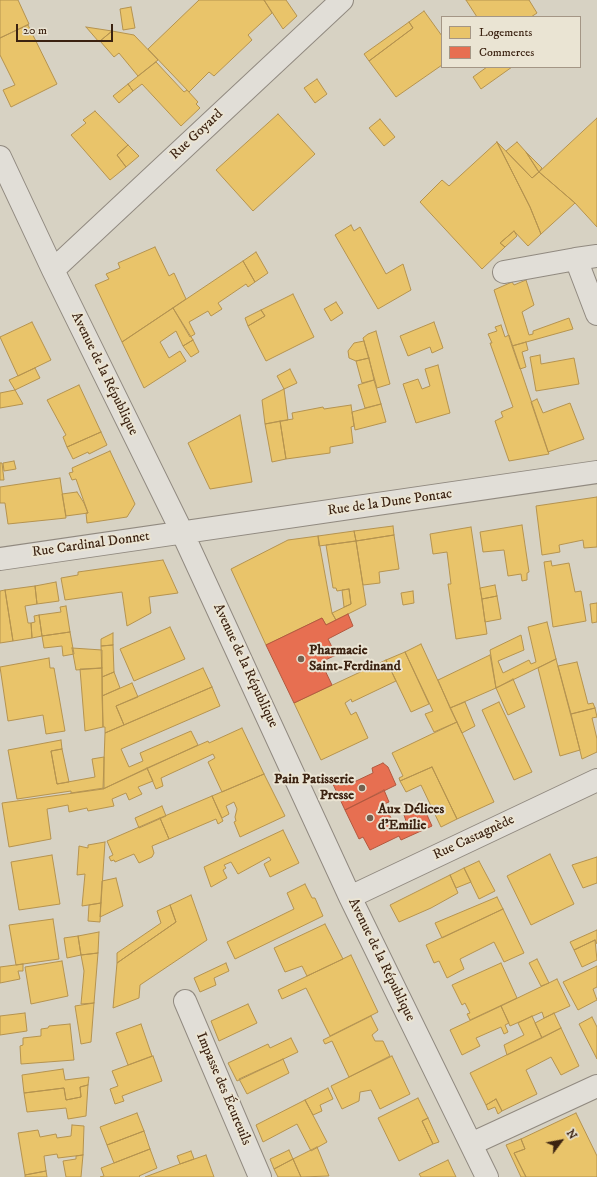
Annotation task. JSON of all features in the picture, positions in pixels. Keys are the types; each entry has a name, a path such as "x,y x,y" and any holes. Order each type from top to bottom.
{"street":[{"name":"Rue Goyard","path":"53,270 342,0"},
{"name":"Avenue de la République","path":"0,157 53,270 182,532 350,897 487,1177"},
{"path":"504,272 587,257 597,314"},
{"name":"Rue de la Dune Pontac","path":"182,532 597,472"},
{"name":"Rue Cardinal Donnet","path":"0,559 182,532"},
{"name":"Rue Castagnède","path":"350,897 597,780"},
{"name":"Impasse des Écureuils","path":"185,1001 260,1177"},
{"path":"471,1144 597,1086"}],"building: Logements":[{"path":"0,0 18,0 29,24 0,38"},
{"path":"199,0 264,0 272,13 248,35 252,40 214,76 209,72 189,92 148,49"},
{"path":"264,0 286,0 297,16 283,29"},
{"path":"466,0 529,0 537,13 532,16 476,16"},
{"path":"131,7 135,28 123,30 120,9"},
{"path":"424,11 441,35 441,66 396,97 369,61 413,28 409,22"},
{"path":"409,22 413,28 369,61 364,54"},
{"path":"28,25 57,84 11,107 3,90 15,85 0,55 0,38"},
{"path":"86,27 112,31 99,42"},
{"path":"112,31 134,35 158,60 138,76 119,53 114,57 100,41"},
{"path":"156,62 184,92 187,90 198,102 196,104 200,108 181,126 142,84 133,91 128,84"},
{"path":"486,68 511,68 481,89 473,77"},
{"path":"317,79 327,94 315,103 304,88"},
{"path":"128,84 133,91 119,103 113,96"},
{"path":"95,111 128,145 117,155 126,167 110,180 71,135 86,123 83,120"},
{"path":"278,114 315,154 253,211 216,170"},
{"path":"597,118 597,227 575,203 539,172"},
{"path":"380,119 395,137 384,146 369,128"},
{"path":"497,142 530,207 541,234 528,246 514,231 500,243 505,247 482,269 420,202 442,180 449,186"},
{"path":"497,142 532,178 539,172 575,203 541,234 530,207"},
{"path":"517,142 526,152 539,172 532,178 506,151"},
{"path":"128,145 139,156 126,167 117,155"},
{"path":"526,152 542,168 539,172 538,171"},
{"path":"351,225 354,231 360,227 386,274 403,264 411,290 378,309 335,235"},
{"path":"514,231 517,236 505,247 500,243"},
{"path":"155,247 169,276 174,273 186,299 122,342 95,285 109,279 106,274 120,268 118,263"},
{"path":"256,252 268,273 255,282 243,261"},
{"path":"243,261 255,282 248,287 246,284 218,303 222,309 211,316 208,311 189,322 195,334 190,337 173,308"},
{"path":"526,280 534,305 522,312 529,335 533,334 533,331 569,318 573,329 512,346 494,290 512,282 514,285"},
{"path":"293,294 314,337 266,361 248,326 265,316 261,310"},
{"path":"336,302 343,313 331,321 324,309"},
{"path":"173,308 193,340 183,346 176,331 160,342 169,358 180,351 186,361 144,388 122,342"},
{"path":"261,310 265,316 248,326 245,318"},
{"path":"32,322 51,360 18,376 0,337"},
{"path":"434,322 443,348 432,353 430,347 408,356 400,336"},
{"path":"501,325 505,337 509,335 549,454 509,461 495,421 503,417 501,412 513,407 488,334 497,331 495,327"},
{"path":"376,331 390,384 377,388 363,338"},
{"path":"193,340 199,352 191,357 183,346"},
{"path":"364,341 369,358 356,361 349,358 348,351 354,343"},
{"path":"526,342 528,350 522,352 526,367 520,369 512,346"},
{"path":"540,355 541,364 574,358 579,384 536,391 530,357"},
{"path":"369,358 374,380 362,383 356,361"},
{"path":"438,365 450,413 416,423 403,384 418,379 422,389 430,386 425,369"},
{"path":"35,368 40,378 15,390 9,380"},
{"path":"290,369 297,383 284,389 277,376"},
{"path":"374,380 381,404 365,408 358,385"},
{"path":"79,385 101,432 67,447 63,437 66,435 47,400"},
{"path":"284,389 288,420 265,424 262,400"},
{"path":"15,390 23,404 0,408 0,393"},
{"path":"537,399 543,413 570,403 584,439 548,452 531,402"},
{"path":"381,404 386,422 355,430 352,412"},
{"path":"351,405 354,426 351,427 353,443 330,447 330,453 286,459 280,421 293,419 292,413 323,407 324,409"},
{"path":"240,415 252,482 210,489 188,443"},
{"path":"280,421 286,459 272,462 265,424"},
{"path":"101,432 107,445 89,454 88,452 73,459 67,447"},
{"path":"110,451 135,504 127,517 87,523 86,513 88,513 76,479 72,480 69,473 73,472 72,468"},
{"path":"14,461 16,469 4,471 3,463"},
{"path":"0,463 2,463 4,480 0,480"},
{"path":"60,478 66,518 8,524 5,503 0,503 0,487"},
{"path":"77,492 88,513 66,516 62,494"},
{"path":"597,497 597,547 584,548 583,540 559,545 560,552 542,555 536,506"},
{"path":"522,525 529,572 527,573 527,580 522,581 521,574 508,576 504,550 483,552 480,532"},
{"path":"393,526 394,535 356,541 354,531"},
{"path":"471,527 487,634 456,639 448,584 451,584 447,552 433,554 430,534"},
{"path":"354,531 356,541 319,546 318,536"},
{"path":"394,535 399,569 379,572 380,583 363,585 356,541"},
{"path":"318,536 332,613 336,620 326,625 322,618 266,645 231,569 288,540"},
{"path":"356,541 366,605 336,620 332,613 351,604 349,589 337,591 336,588 333,588 326,545"},
{"path":"163,560 178,593 149,597 151,613 127,626 122,592 65,600 61,578 78,575 78,572"},
{"path":"551,561 552,566 569,563 575,592 581,591 586,621 553,627 544,562"},
{"path":"56,582 59,601 37,604 35,586"},
{"path":"495,585 497,596 482,599 480,588"},
{"path":"35,586 37,604 25,606 28,623 31,623 32,638 13,641 5,590"},
{"path":"349,589 351,604 344,607 342,590"},
{"path":"5,590 13,641 0,643 0,591"},
{"path":"413,591 414,603 403,605 401,593"},
{"path":"497,596 501,619 485,622 482,599"},
{"path":"597,603 597,622 592,623 590,604"},
{"path":"66,606 70,632 42,636 39,615 61,612 60,607"},
{"path":"39,615 42,636 32,638 31,623 35,622 34,616"},
{"path":"547,622 556,659 496,688 490,650 521,635 524,650 498,661 503,673 529,660 531,664 536,662 528,627"},
{"path":"170,627 185,659 134,681 120,649"},
{"path":"70,632 74,654 63,656 62,646 44,648 42,636"},
{"path":"113,633 113,645 101,646 101,639"},
{"path":"421,644 457,722 434,732 425,714 433,711 405,652"},
{"path":"113,645 114,672 102,677 101,646"},
{"path":"72,648 102,650 102,668 76,670"},
{"path":"405,652 429,704 411,712 386,660"},
{"path":"490,655 496,688 450,708 438,680"},
{"path":"49,658 50,668 54,668 65,731 46,734 43,715 8,721 0,667"},
{"path":"556,659 580,750 560,756 538,668"},
{"path":"386,660 396,681 352,702 351,699 345,703 351,715 356,712 368,738 321,760 294,703"},
{"path":"577,662 588,704 593,703 595,708 571,714 558,666"},
{"path":"102,668 103,727 85,731 80,669"},
{"path":"203,668 212,687 124,725 116,706"},
{"path":"114,672 120,688 102,696 102,677"},
{"path":"513,679 525,707 508,715 496,688"},
{"path":"132,683 138,697 116,706 124,725 105,733 105,727 103,727 102,696"},
{"path":"212,687 220,706 121,749 129,767 143,761 140,753 191,731 198,745 103,789 105,733"},
{"path":"465,702 475,726 462,733 450,708"},
{"path":"499,702 532,772 514,780 482,710"},
{"path":"595,708 597,717 592,718 597,739 597,752 582,759 571,714"},
{"path":"457,722 494,802 457,819 432,767 400,781 399,778 403,776 392,753"},
{"path":"242,728 264,774 222,792 208,762 215,758 213,754 161,778 163,786 156,789 147,768 208,741 209,743"},
{"path":"61,740 62,749 51,751 57,784 95,777 92,759 104,757 104,788 17,799 8,750"},
{"path":"62,749 69,782 57,784 51,751"},
{"path":"432,767 457,819 441,827 421,785 406,792 400,781"},
{"path":"147,768 153,781 138,787 142,794 129,800 126,793 112,799 114,806 88,811 87,808 69,812 68,805 47,809 51,839 9,847 2,803 103,789"},
{"path":"264,774 285,816 240,837 234,822 236,821 235,817 237,809 234,802 226,806 229,814 222,818 212,796"},
{"path":"212,796 223,821 218,824 216,819 169,839 160,818"},
{"path":"162,806 166,816 139,828 135,818"},
{"path":"160,818 169,839 152,846 154,853 152,857 139,863 134,854 115,862 114,860 111,861 109,857 113,855 107,841"},
{"path":"283,830 299,863 270,877 264,864 271,860 269,857 238,874 231,862 224,865 226,868 223,870 227,878 211,887 204,867"},
{"path":"105,842 101,903 82,906 85,874 77,875 79,846 88,848 88,845"},
{"path":"550,854 574,904 531,925 507,876"},
{"path":"52,855 60,904 19,910 11,862"},
{"path":"597,857 597,883 583,888 572,865"},
{"path":"479,861 495,891 479,899 464,868"},
{"path":"464,868 471,882 456,888 450,875"},
{"path":"450,875 458,893 431,908 399,922 390,905"},
{"path":"116,878 123,906 100,917 102,881"},
{"path":"305,884 312,898 315,898 323,916 235,959 227,942 294,909 287,893"},
{"path":"191,895 207,940 140,985 139,998 113,1008 117,963 176,922 170,905"},
{"path":"497,897 503,909 442,938 435,923"},
{"path":"101,903 100,922 88,921 89,905"},
{"path":"170,905 176,922 117,963 117,953 161,923 157,911"},
{"path":"503,909 524,953 504,962 494,942 460,959 464,969 447,978 439,961 434,963 426,945"},
{"path":"53,919 59,959 16,965 9,925"},
{"path":"325,924 343,959 307,976 302,966 285,972 274,948"},
{"path":"597,930 597,944 595,940 574,950 570,942"},
{"path":"99,932 98,953 81,955 78,936"},
{"path":"78,936 81,955 67,958 64,938"},
{"path":"595,940 597,960 582,967 574,950"},
{"path":"98,953 94,1003 81,1004 84,971 81,955"},
{"path":"351,955 378,1012 330,1036 306,988 282,999 278,990"},
{"path":"537,959 549,983 541,986 529,963"},
{"path":"62,961 68,996 31,1004 25,967"},
{"path":"226,963 229,971 214,978 216,985 200,992 194,978"},
{"path":"501,963 517,998 470,1020 467,1014 470,1013 465,1003 462,1005 452,985"},
{"path":"23,964 23,971 18,971 20,979 0,983 0,967"},
{"path":"597,966 597,987 593,989 597,1000 578,1010 563,982"},
{"path":"557,979 570,1006 544,1018 542,1012 510,1026 501,1006"},
{"path":"94,1003 91,1042 81,1044 75,1006"},
{"path":"248,1004 257,1023 219,1041 211,1021"},
{"path":"501,1006 509,1023 505,1025 508,1032 504,1034 501,1027 476,1038 480,1046 462,1055 450,1030"},
{"path":"25,1013 27,1031 0,1035 0,1016"},
{"path":"554,1013 561,1028 542,1038 535,1023"},
{"path":"371,1016 378,1030 372,1035 375,1041 383,1041 390,1056 349,1077 332,1041 325,1044 323,1040"},
{"path":"532,1016 542,1038 507,1055 504,1045 524,1035 518,1023"},
{"path":"592,1017 597,1027 597,1059 579,1024"},
{"path":"70,1024 74,1060 21,1064 20,1046 23,1045 23,1038 41,1036 41,1029 48,1028 49,1026"},
{"path":"141,1024 152,1056 128,1065 116,1033"},
{"path":"561,1028 579,1066 561,1075 551,1057 526,1070 537,1094 502,1111 496,1099 486,1105 470,1073"},
{"path":"291,1038 298,1052 237,1081 228,1063 268,1044 270,1048"},
{"path":"153,1056 162,1081 122,1096 124,1101 115,1104 110,1089 118,1086 112,1071"},
{"path":"392,1056 410,1094 380,1109 371,1090 360,1092 359,1101 342,1109 331,1086"},
{"path":"283,1059 289,1073 247,1094 239,1079"},
{"path":"63,1069 65,1080 89,1077 88,1085 80,1087 81,1097 66,1100 64,1088 24,1093 22,1075"},
{"path":"88,1085 86,1116 68,1119 66,1108 27,1112 24,1093 64,1088 66,1100 81,1097 80,1087"},
{"path":"328,1088 333,1099 320,1105 322,1111 313,1115 305,1100"},
{"path":"418,1098 428,1118 422,1121 433,1144 399,1161 378,1118"},
{"path":"496,1099 502,1111 498,1114 495,1107 488,1110 486,1105"},
{"path":"305,1100 327,1142 311,1151 297,1124 263,1142 256,1125"},
{"path":"137,1113 144,1131 107,1145 100,1127"},
{"path":"576,1113 597,1156 597,1177 526,1177 514,1153 525,1149 521,1139"},
{"path":"428,1118 439,1142 433,1144 422,1121"},
{"path":"72,1125 84,1126 83,1155 58,1158 57,1154 44,1156 46,1171 25,1175 18,1133 38,1130 40,1137 56,1134 57,1138 71,1136"},
{"path":"144,1131 150,1149 114,1163 107,1145"},
{"path":"521,1139 525,1149 514,1153 526,1177 521,1177 506,1145"},
{"path":"317,1147 329,1176 301,1177 293,1159"},
{"path":"150,1149 157,1168 139,1176 140,1177 100,1177 104,1176 101,1168"},
{"path":"289,1150 293,1159 274,1169 270,1159"},
{"path":"191,1151 194,1159 180,1164 177,1156"},
{"path":"83,1155 81,1177 66,1177 63,1161 76,1159 76,1156"},
{"path":"206,1155 214,1177 145,1177 180,1164"},
{"path":"293,1159 301,1177 278,1177 274,1169"},
{"path":"448,1160 456,1177 421,1177 419,1174"},
{"path":"46,1171 47,1177 25,1177 25,1175"}],"building: Commerces":[{"name":"Pharmacie Saint-Ferdinand","path":"348,614 353,626 328,639 336,655 321,662 332,685 294,703 266,645 322,618 326,625"},
{"name":"Pain Patisserie Presse","path":"383,763 388,767 396,785 345,810 332,782 349,774 354,782 373,773 372,768"},
{"name":"Aux Délices d'Emilie","path":"384,790 389,802 384,804 395,826 406,821 404,815 423,806 432,826 401,840 399,836 370,850 363,837 359,839 345,810"}],"place":[{"name":"Pharmacie Saint-Ferdinand","path":"301,659"},
{"name":"Pain Patisserie Presse","path":"362,788"},
{"name":"Aux Délices d'Emilie","path":"370,818"}]}
